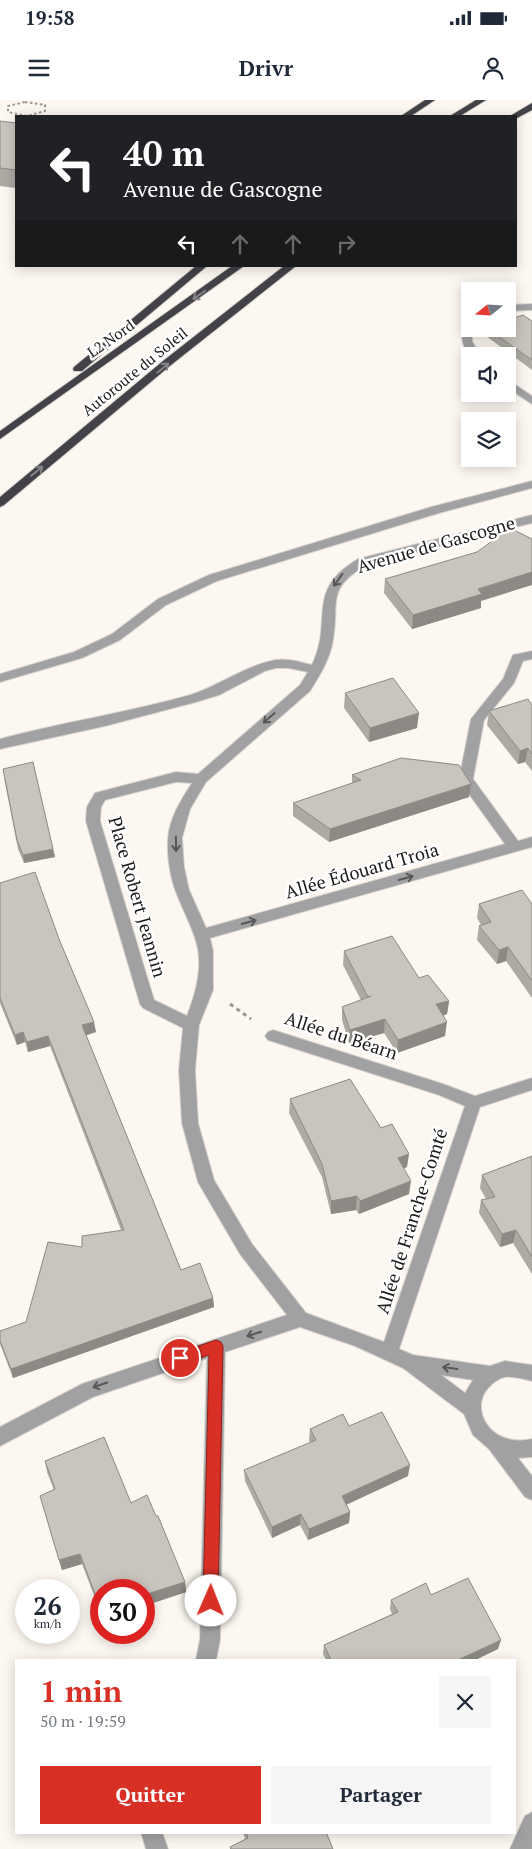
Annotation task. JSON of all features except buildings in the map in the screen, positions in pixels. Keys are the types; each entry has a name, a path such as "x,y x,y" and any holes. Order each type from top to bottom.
{"highway":[{"path":"407,115 431,100"},
{"path":"456,115 482,100"},
{"path":"516,115 532,106"},
{"path":"0,436 201,267"},
{"name":"L2 Nord","path":"0,436 238,267"},
{"name":"Autoroute du Soleil","path":"0,502 168,363 290,267"}],"street":[{"path":"516,308 532,307"},
{"path":"516,388 532,401"},
{"path":"0,678 78,655 116,637 162,602 213,578 425,513 532,484"},
{"name":"Avenue de Gascogne","path":"300,1319 246,1249 206,1182 190,1123 186,1070 191,1025 205,990 206,951 202,935 182,890 177,867 175,838 183,809 201,779 304,688 317,670 328,633 328,606 332,591 334,584 343,573 362,562 532,519"},
{"path":"515,847 466,780 478,719 509,680 518,658 532,655"},
{"path":"0,744 105,721 191,699 214,692 261,668 276,664 288,664 317,670"},
{"name":"Place Robert Jeannin","path":"191,1025 148,1004 93,821 94,807 100,796 176,777 201,779"},
{"name":"Allée Édouard Troia","path":"202,935 532,842"},
{"name":"Allée du Béarn","path":"273,1036 443,1090 474,1103"},
{"path":"474,1103 532,1084"},
{"name":"Allée de Franche-Comté","path":"389,1352 474,1103"},
{"path":"0,1437 88,1390 300,1319 389,1352 409,1362 472,1409"},
{"path":"206,1659 210,1640 216,1346"},
{"path":"409,1362 491,1374 512,1368 532,1373"},
{"path":"491,1374 476,1389 472,1409 480,1430 497,1446 532,1491"},
{"path":"497,1446 521,1451 532,1448"},
{"path":"521,1849 532,1822"},
{"path":"152,1834 157,1849"}],"path":[{"path":"20,115 8,112 8,106 25,101 45,105 43,112 29,115"},
{"name":"Allée du Béarn","path":"205,990 232,1005 273,1036"}],"route":[{"path":"180,1358 216,1346 211,1601"}]}
